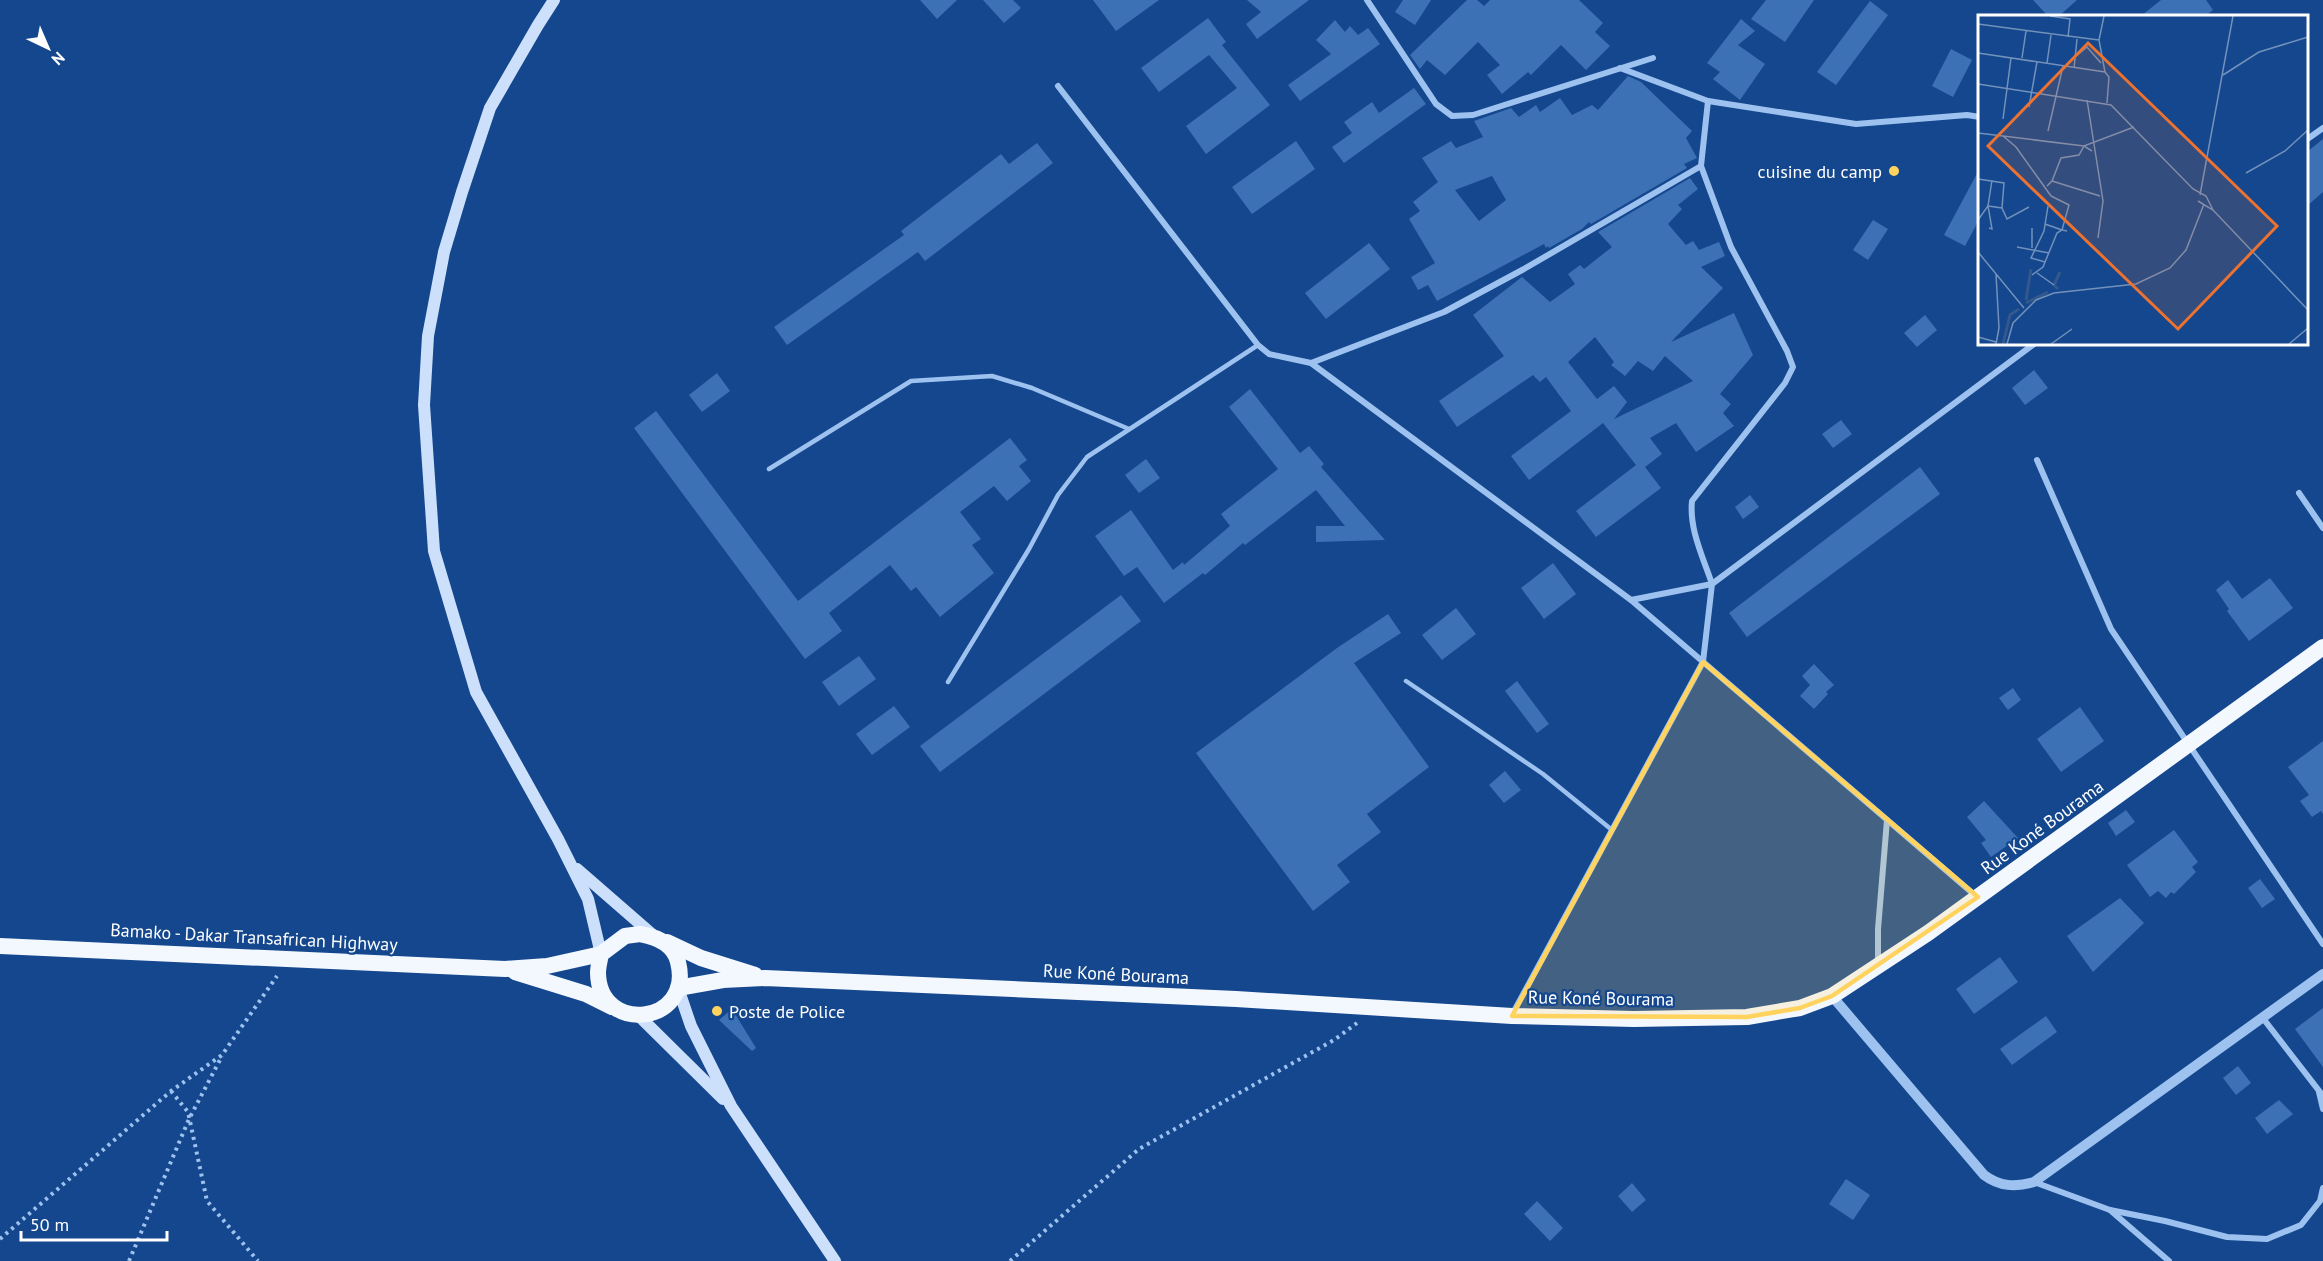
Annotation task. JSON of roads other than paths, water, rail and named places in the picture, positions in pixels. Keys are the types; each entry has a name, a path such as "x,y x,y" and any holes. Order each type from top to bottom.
{"highway":[{"name":"Rue Koné Bourama","path":"678,988 723,980 765,978 1236,999 1512,1016 1634,1019 1747,1017 1800,1008 1832,996 1978,897 2323,647"},
{"path":"640,934 656,937 668,945 677,958 681,972 673,999 652,1014 632,1014 611,1004 601,990 598,973 601,954 625,936 640,934"},
{"name":"Rue Koné Bourama","path":"656,937 701,958 765,978"},
{"name":"Bamako - Dakar Transafrican Highway","path":"0,946 505,969 547,966 601,954"},
{"name":"Bamako - Dakar Transafrican Highway","path":"505,969 586,994 632,1014"}],"main road":[{"path":"554,0 490,108 462,192 444,252 428,336 424,405 434,551 476,692 588,899 601,954"},
{"path":"571,864 656,937"},
{"path":"678,988 691,1026 730,1106 835,1261"},
{"path":"632,1014 730,1106"}],"street":[{"path":"1367,0 1436,104 1452,116 1473,115 1653,58"},
{"path":"1620,68 1708,101 1856,124 1967,115 1978,117"},
{"path":"1058,86 1258,345 1269,354 1311,363 1631,600 1978,897"},
{"path":"1512,1016 1703,662 1712,584 1693,528 1692,501 1785,383 1793,367 1787,351 1731,247 1701,166 1708,101"},
{"path":"2308,140 2323,128"},
{"path":"1311,363 1443,312 1524,269 1701,166"},
{"path":"1631,600 1712,584 2033,345"},
{"path":"2037,460 2111,629 2323,944"},
{"path":"2299,493 2323,528"},
{"path":"1878,966 1878,929 1887,820"},
{"path":"1832,996 1984,1175 1992,1182 2014,1186 2034,1182 2261,1016 2323,974"},
{"path":"2261,1016 2323,1096"},
{"path":"2318,1090 2323,1109"},
{"path":"2034,1182 2110,1210 2227,1237 2267,1239 2301,1225 2320,1201 2323,1188"},
{"path":"2110,1210 2169,1261"}],"lane":[{"path":"948,682 1029,549 1058,495 1087,457 1258,345"},
{"path":"769,470 911,381 992,376 1032,388 1129,429"},
{"path":"1406,681 1543,774 1611,830"}],"place":[{"name":"cuisine du camp","path":"1894,171"},
{"name":"Poste de Police","path":"717,1011"}]}
